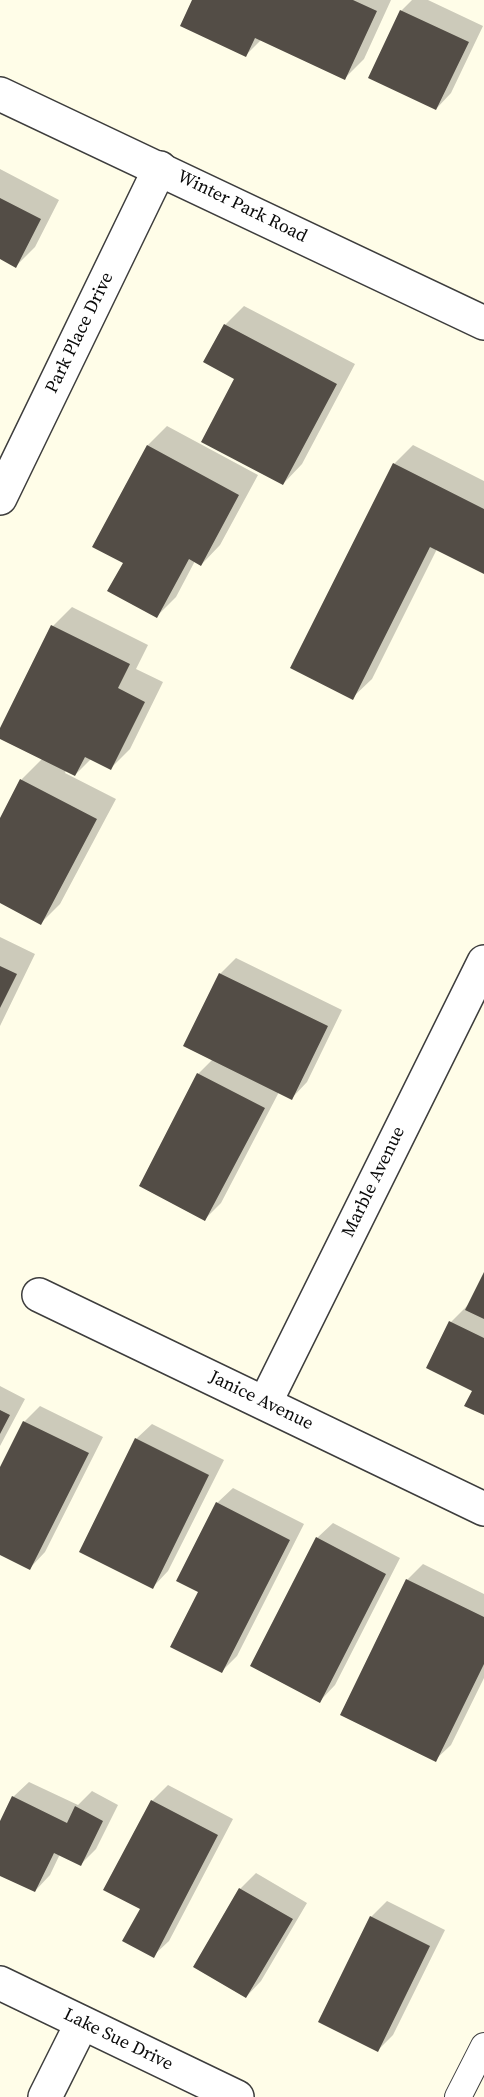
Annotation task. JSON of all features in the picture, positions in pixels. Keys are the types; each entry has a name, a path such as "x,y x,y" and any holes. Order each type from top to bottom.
{"street":[{"name":"Winter Park Road","path":"0,94 484,323"},
{"name":"Park Place Drive","path":"0,498 160,168"},
{"name":"Marble Avenue","path":"265,1403 484,962"},
{"name":"Janice Avenue","path":"39,1295 484,1509"},
{"name":"Lake Sue Drive","path":"0,1983 237,2097"},
{"path":"45,2097 82,2023"}],"lane":[{"path":"458,2097 484,2046"}],"building":[{"path":"192,0 353,0 377,11 345,80 255,38 246,57 180,26"},
{"path":"400,10 469,42 436,110 368,78"},
{"path":"0,198 41,219 16,268 0,259"},
{"path":"224,324 337,384 283,485 201,442 234,379 203,362"},
{"path":"147,445 239,495 201,566 189,559 157,618 107,591 123,563 92,547"},
{"path":"393,463 484,509 484,574 430,547 353,700 290,668"},
{"path":"51,625 130,664 118,688 145,702 111,770 85,757 75,776 0,739 0,728"},
{"path":"20,779 97,819 41,925 0,903 0,818"},
{"path":"0,966 17,974 0,1008"},
{"path":"219,973 328,1026 292,1100 183,1046"},
{"path":"197,1073 265,1108 205,1221 139,1186"},
{"path":"484,1272 484,1319 465,1310"},
{"path":"449,1321 484,1338 484,1415 464,1406 472,1391 426,1368"},
{"path":"0,1410 10,1415 0,1434"},
{"path":"23,1421 89,1453 30,1570 0,1555 0,1467"},
{"path":"135,1438 209,1475 153,1589 79,1552"},
{"path":"216,1502 290,1540 222,1673 170,1647 198,1592 176,1581"},
{"path":"316,1537 386,1574 320,1703 250,1666"},
{"path":"406,1579 484,1617 484,1664 436,1762 340,1715"},
{"path":"12,1796 67,1823 75,1806 103,1821 81,1866 54,1853 35,1892 0,1876 0,1821"},
{"path":"151,1800 218,1835 154,1958 122,1941 140,1909 103,1890"},
{"path":"239,1888 293,1919 246,1998 193,1967"},
{"path":"370,1916 430,1946 378,2052 318,2022"}]}
